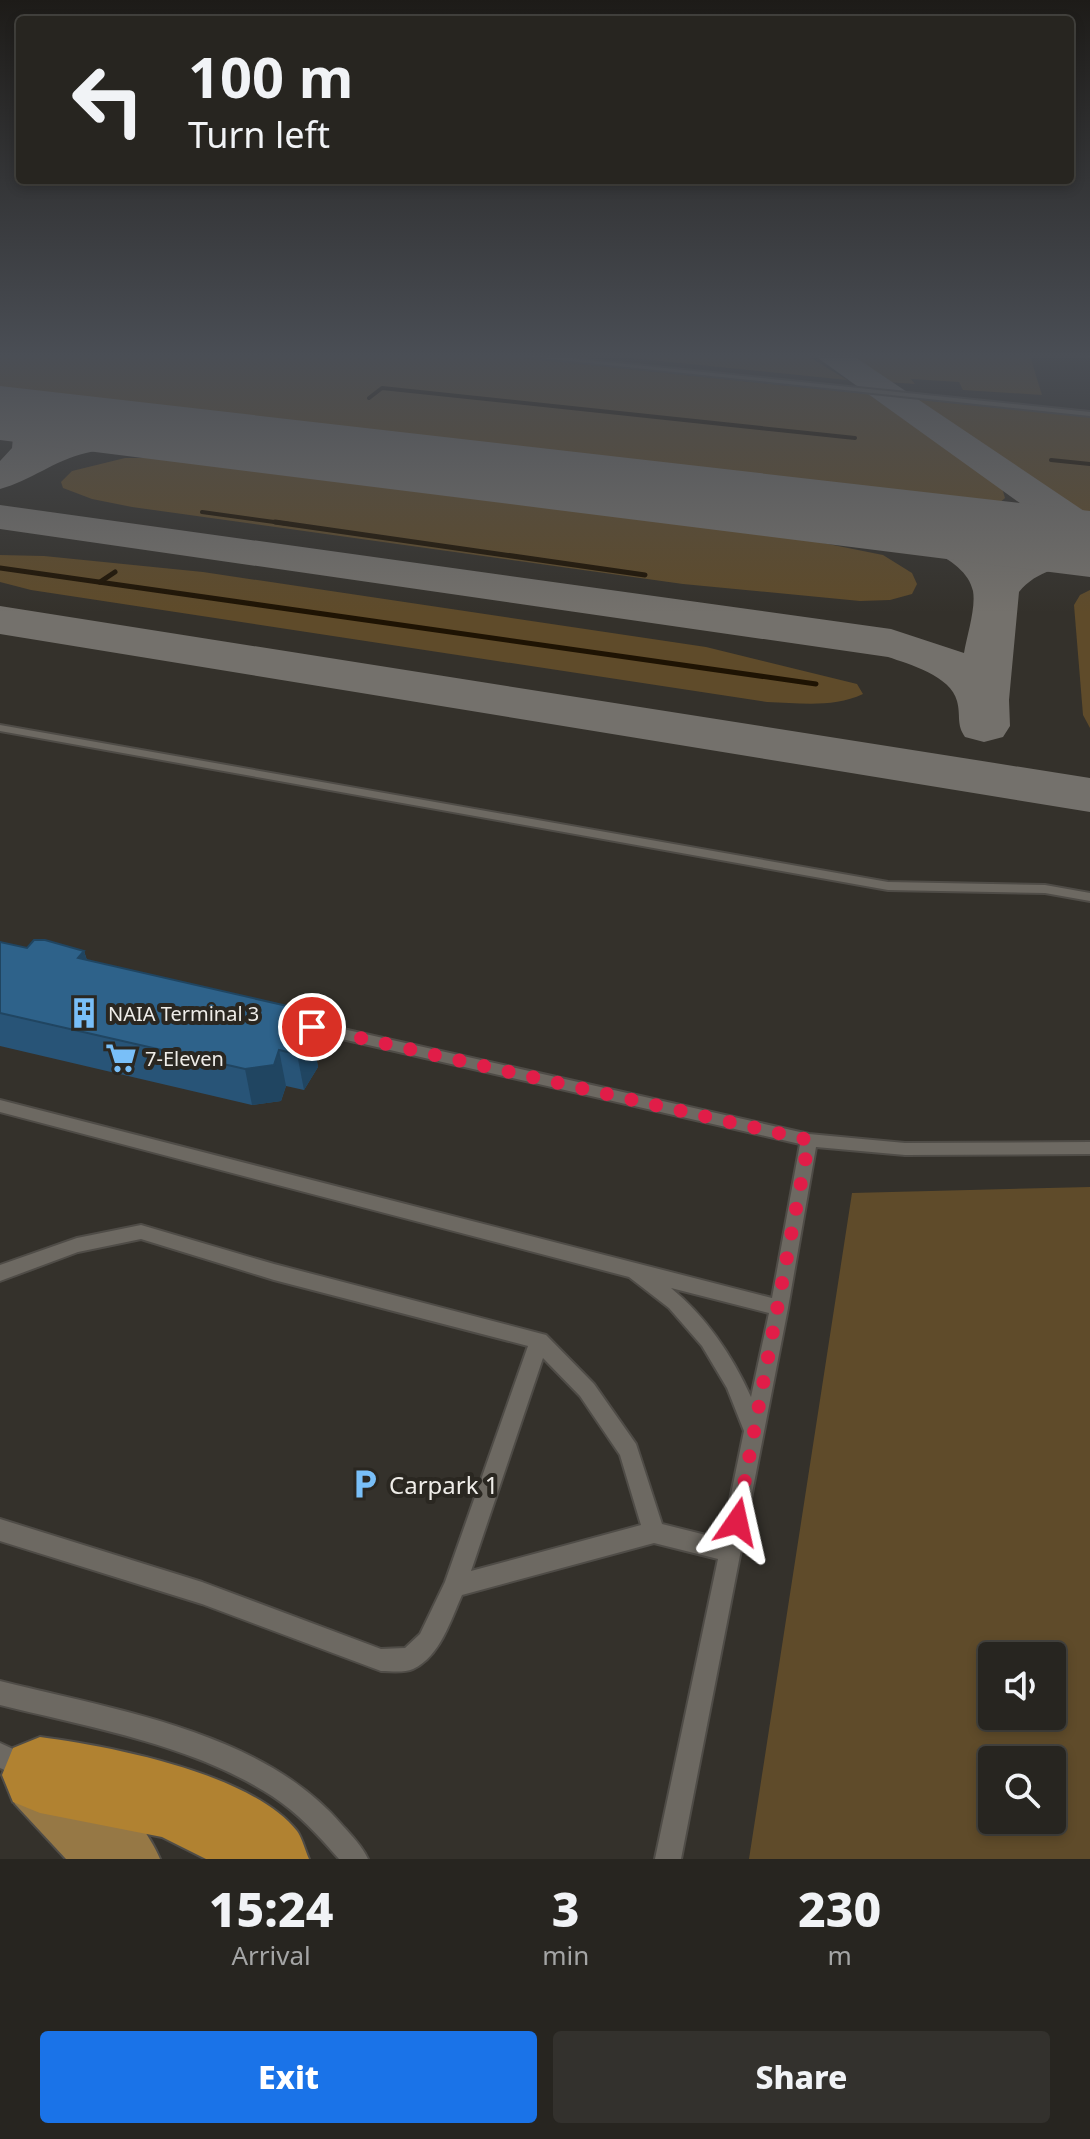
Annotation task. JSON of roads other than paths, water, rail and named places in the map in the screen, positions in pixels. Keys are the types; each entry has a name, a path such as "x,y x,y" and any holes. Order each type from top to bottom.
{"highway":[{"path":"13,1769 112,1784 185,1803 234,1831 269,1859"}],"main road":[{"path":"13,1769 120,1859"}],"lane":[{"path":"0,728 888,886 1045,889 1090,897"},
{"path":"312,1027 809,1140 905,1149 1090,1148"},
{"path":"0,1106 779,1308"},
{"path":"668,1859 755,1432 809,1140"},
{"path":"0,1273 77,1245 141,1232 274,1272 539,1341 587,1390 629,1451 654,1532"},
{"path":"625,1266 660,1291 714,1347 732,1371 755,1432"},
{"path":"0,1530 202,1593 381,1660 409,1659 428,1642 455,1586 539,1341"},
{"path":"455,1586 654,1532 730,1552"},
{"path":"0,1693 221,1753 277,1781 355,1859"}],"waterway":[{"path":"1051,460 1090,464"},
{"path":"202,512 288,524"},
{"path":"275,522 288,524"},
{"path":"288,524 645,575"},
{"path":"0,568 816,684"},
{"path":"100,582 115,572"}],"place":[{"name":"NAIA Terminal 3","path":"84,1013"},
{"name":"7-Eleven","path":"121,1058"},
{"name":"Carpark 1","path":"365,1484"}]}
